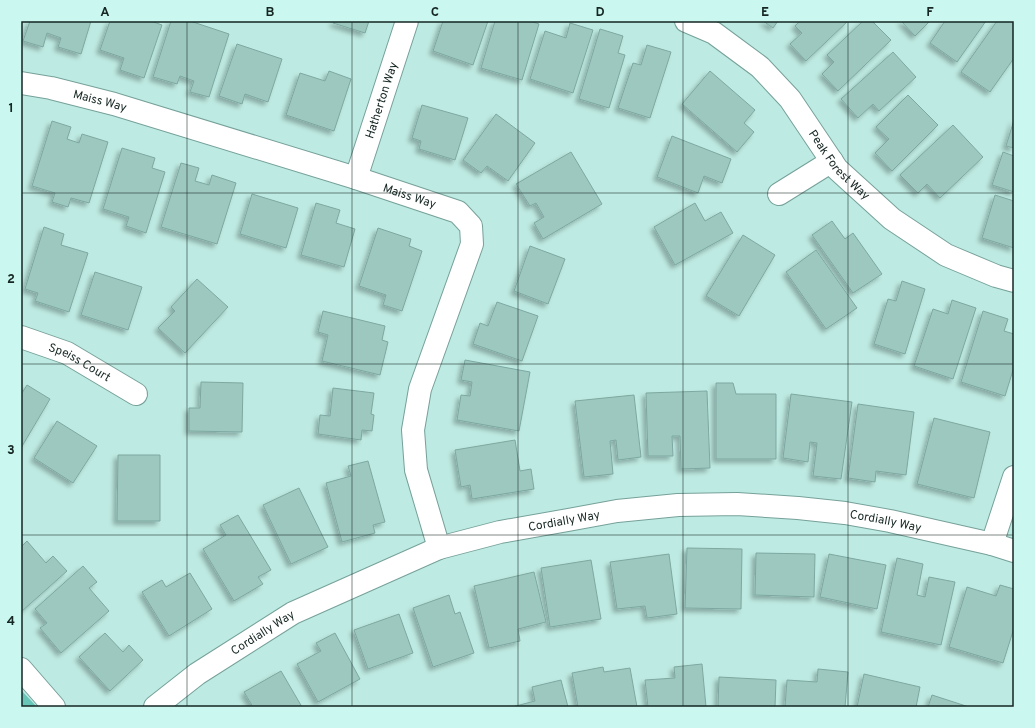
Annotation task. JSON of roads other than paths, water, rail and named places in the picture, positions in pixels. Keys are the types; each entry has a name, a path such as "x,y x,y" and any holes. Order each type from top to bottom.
{"street":[{"name":"Hatherton Way","path":"356,178 406,21"},
{"name":"Peak Forest Way","path":"686,21 714,33 760,67 790,99 837,169 892,219 946,255 996,276 1014,281"},
{"name":"Maiss Way","path":"21,83 51,88 114,104 356,178 458,212 470,226 472,244 420,389 413,430 416,470 439,548"},
{"path":"779,194 832,161"},
{"name":"Speiss Court","path":"21,337 66,353 136,394"},
{"path":"992,544 1014,477"},
{"name":"Cordially Way","path":"155,707 197,674 293,613 439,548 500,532 617,511 678,505 722,504 798,508 845,513 890,521 992,544 1014,551"},
{"path":"21,670 54,707"}]}
